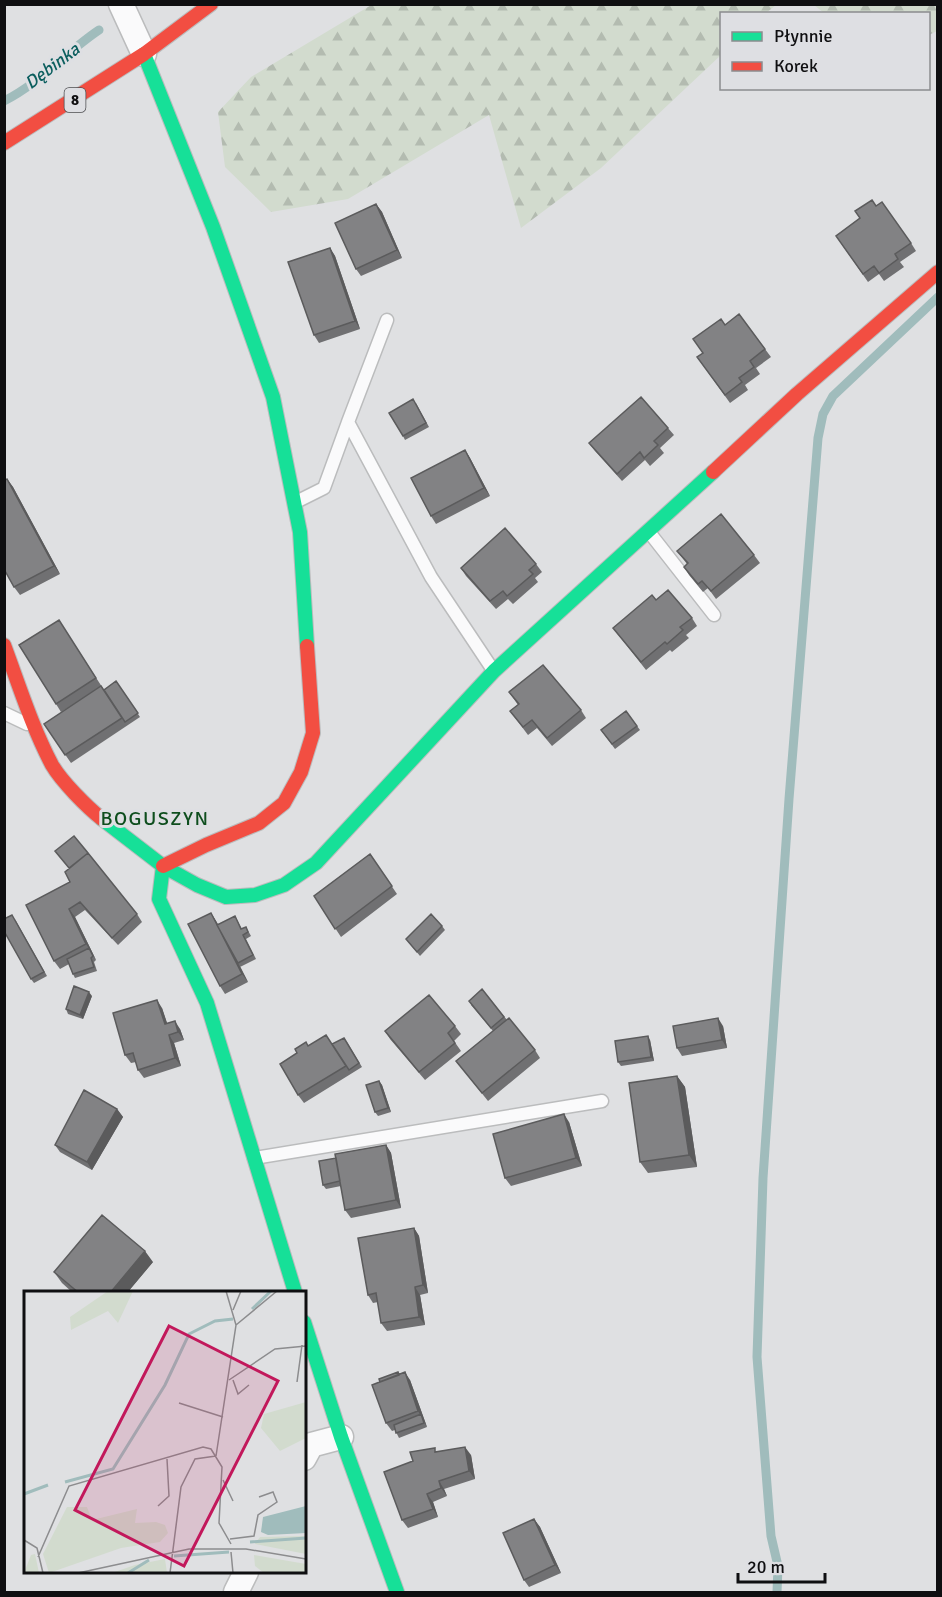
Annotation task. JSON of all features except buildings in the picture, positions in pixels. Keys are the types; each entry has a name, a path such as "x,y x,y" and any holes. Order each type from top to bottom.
{"main road":[{"name":"8","path":"4,143 144,54 211,4"},
{"path":"144,54 213,227 273,397 300,532 313,733 301,772 284,803 259,824 206,845 163,866"},
{"path":"4,645 53,767 88,808 163,866 197,885 226,897 255,895 284,885 316,863 494,671 789,402 938,272"},
{"path":"163,866 159,899 207,1003 294,1291"},
{"path":"306,1328 341,1437 397,1593"}],"street":[{"path":"121,4 144,54"},
{"path":"307,1447 341,1437"},
{"path":"236,1593 246,1573"}],"lane":[{"path":"294,503 324,488 387,320"},
{"path":"348,422 431,577 494,671"},
{"path":"648,531 714,615"},
{"path":"4,713 36,729"},
{"path":"253,1159 602,1101"}],"green space":[{"path":"373,4 776,4 767,12 720,12 720,56 601,168 521,228 489,115 348,199 271,212 225,167 218,112 251,77"},
{"path":"814,5 937,5 937,31 930,34 930,12 823,12"}],"waterway":[{"name":"Dębinka","path":"4,101 17,94 99,30"},
{"path":"777,1592 778,1566 771,1536 757,1357 763,1178 789,799 818,438 823,414 833,396 938,297"}],"traffic: fast":[{"path":"144,54 213,227 273,397 300,532 307,646"},
{"path":"102,819 163,866 197,885 226,897 255,895 284,885 316,863 494,671 713,472"},
{"path":"163,866 159,899 207,1003 295,1291"},
{"path":"306,1328 341,1437 397,1592"}],"traffic: jam":[{"path":"4,143 144,54 211,4"},
{"path":"713,472 797,394 938,272"},
{"path":"4,645 32,721 52,765 75,794 102,819"},
{"path":"163,866 259,823 284,803 301,772 313,733 307,646"}],"district":[{"name":"BOGUSZYN","path":"155,818"}]}
